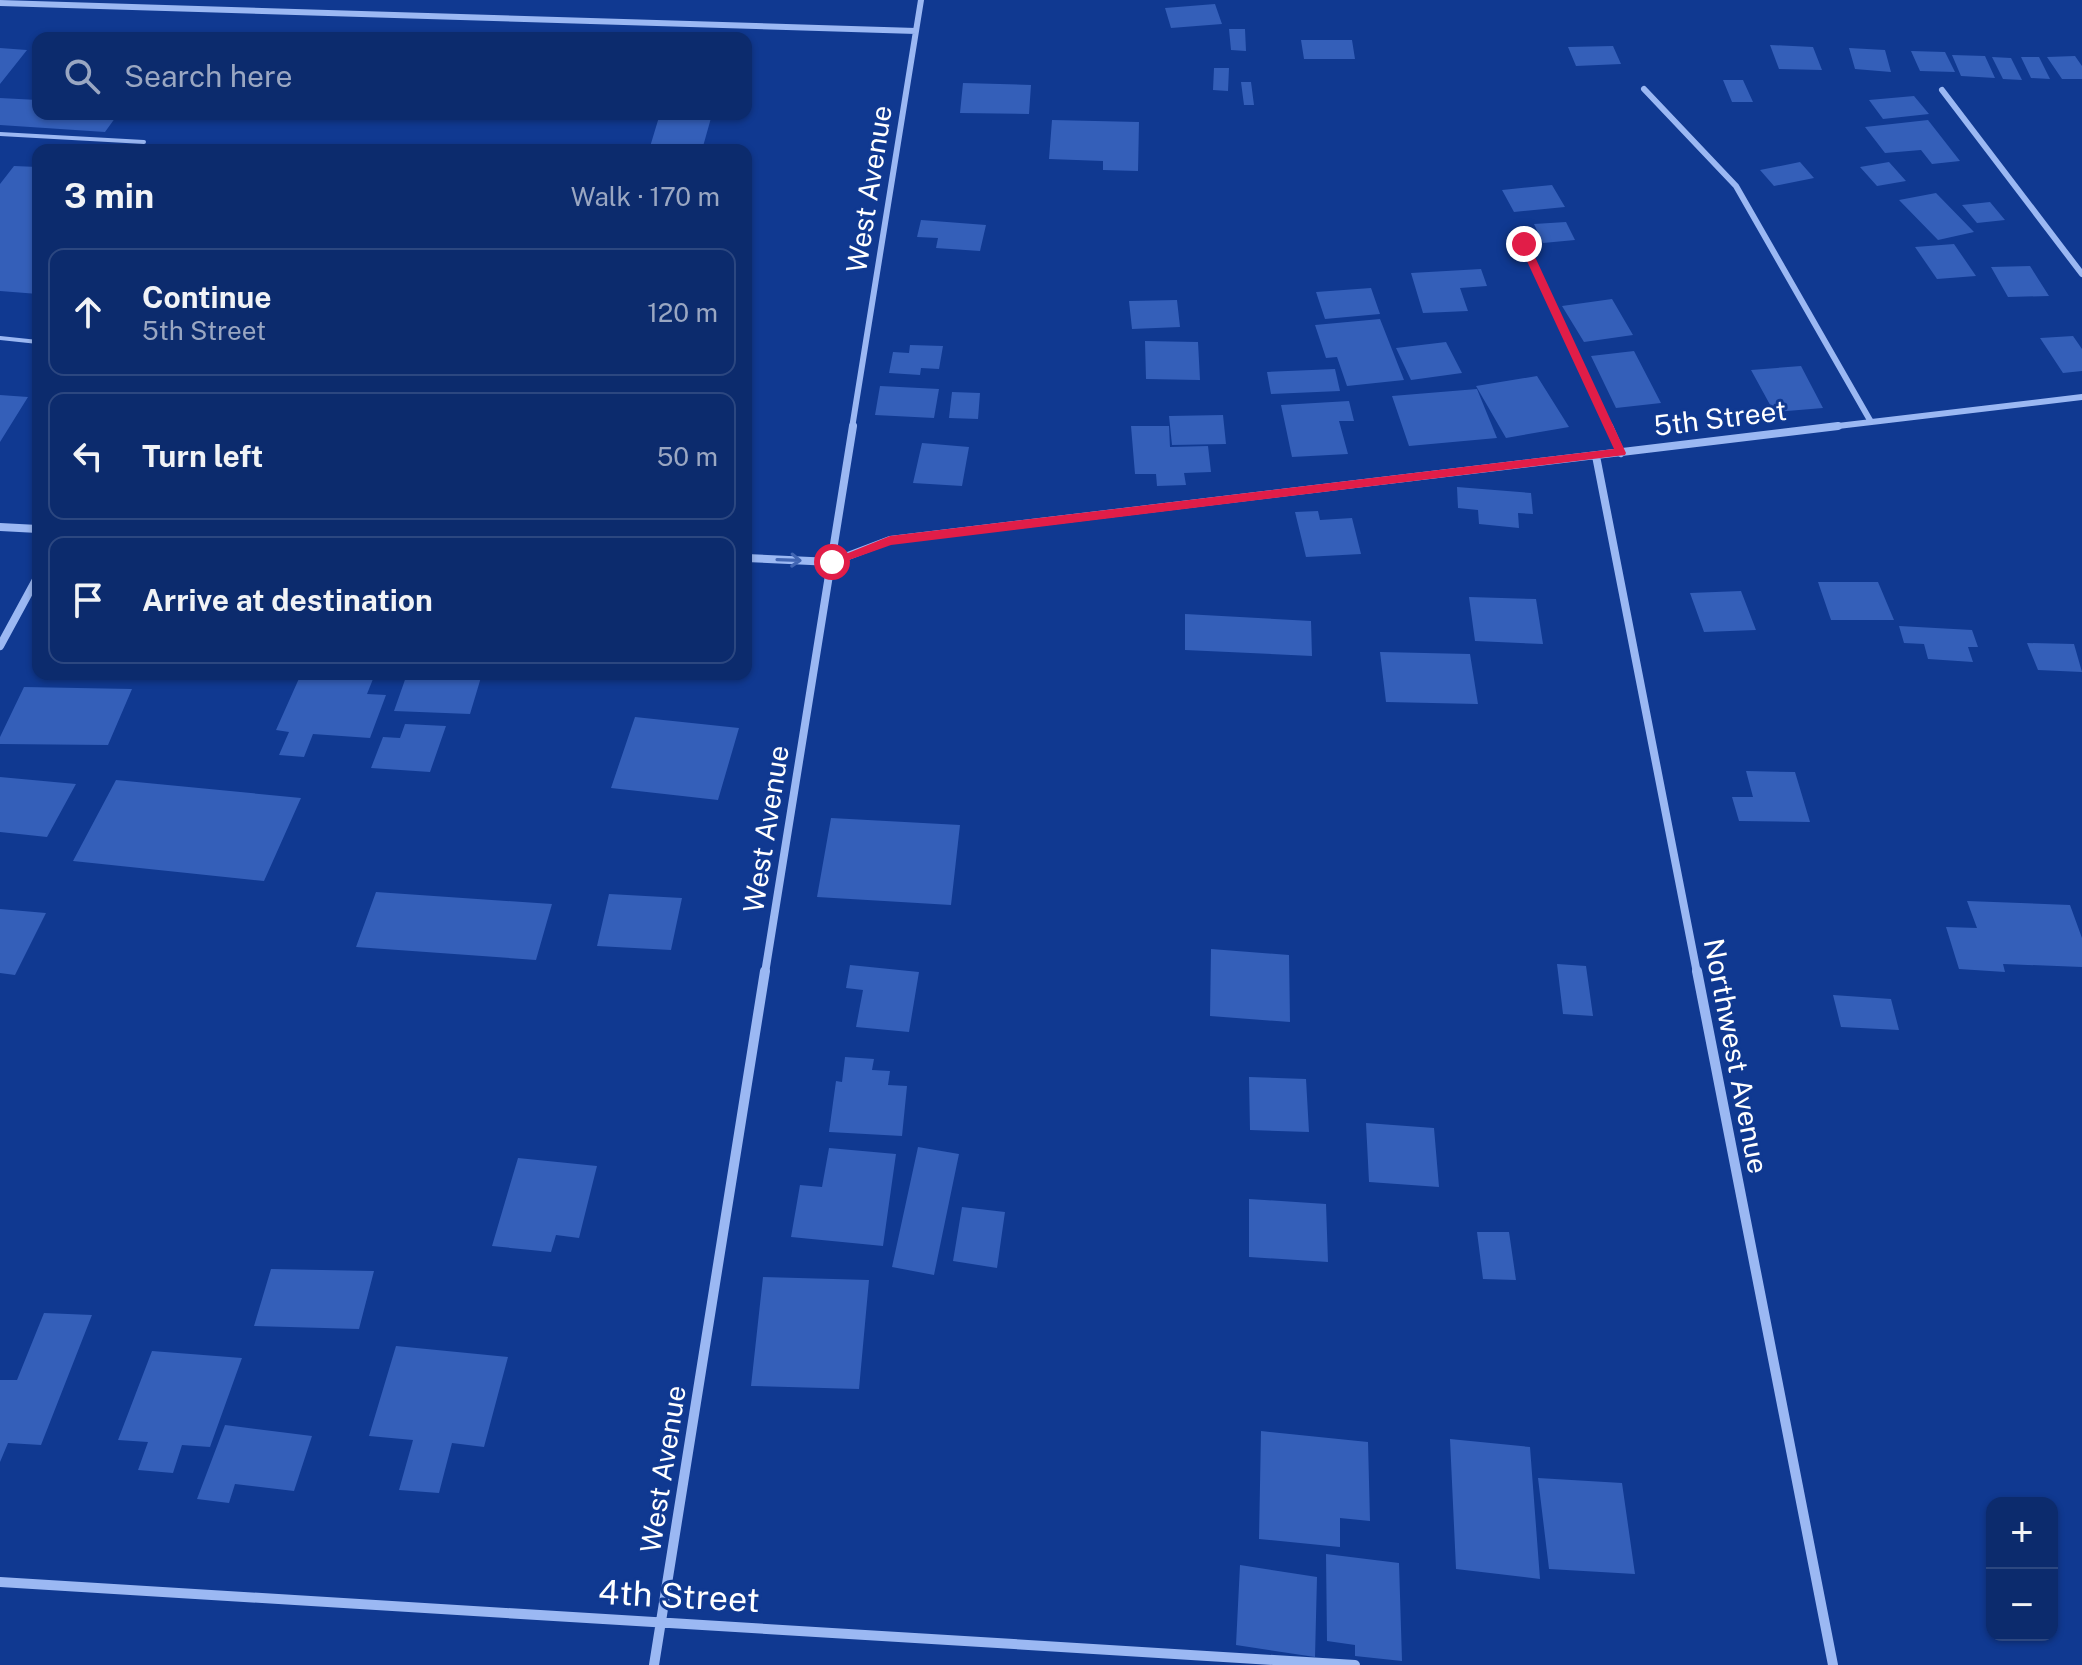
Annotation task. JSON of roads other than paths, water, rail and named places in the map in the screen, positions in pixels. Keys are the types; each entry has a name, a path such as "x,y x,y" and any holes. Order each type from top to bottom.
{"street":[{"name":"West Avenue","path":"654,1665 921,0"},
{"path":"0,3 916,31"},
{"path":"1644,89 1736,186 1871,422"},
{"path":"1942,90 2082,274"},
{"path":"1524,244 1621,453"},
{"name":"5th Street","path":"752,558 832,562 890,540 2082,397"},
{"name":"Northwest Avenue","path":"1596,456 1833,1665"},
{"path":"0,527 32,529"},
{"path":"0,646 32,587"},
{"name":"4th Street","path":"0,1582 1355,1665"}],"lane":[{"path":"0,134 144,142"},
{"path":"0,338 32,341"}]}
